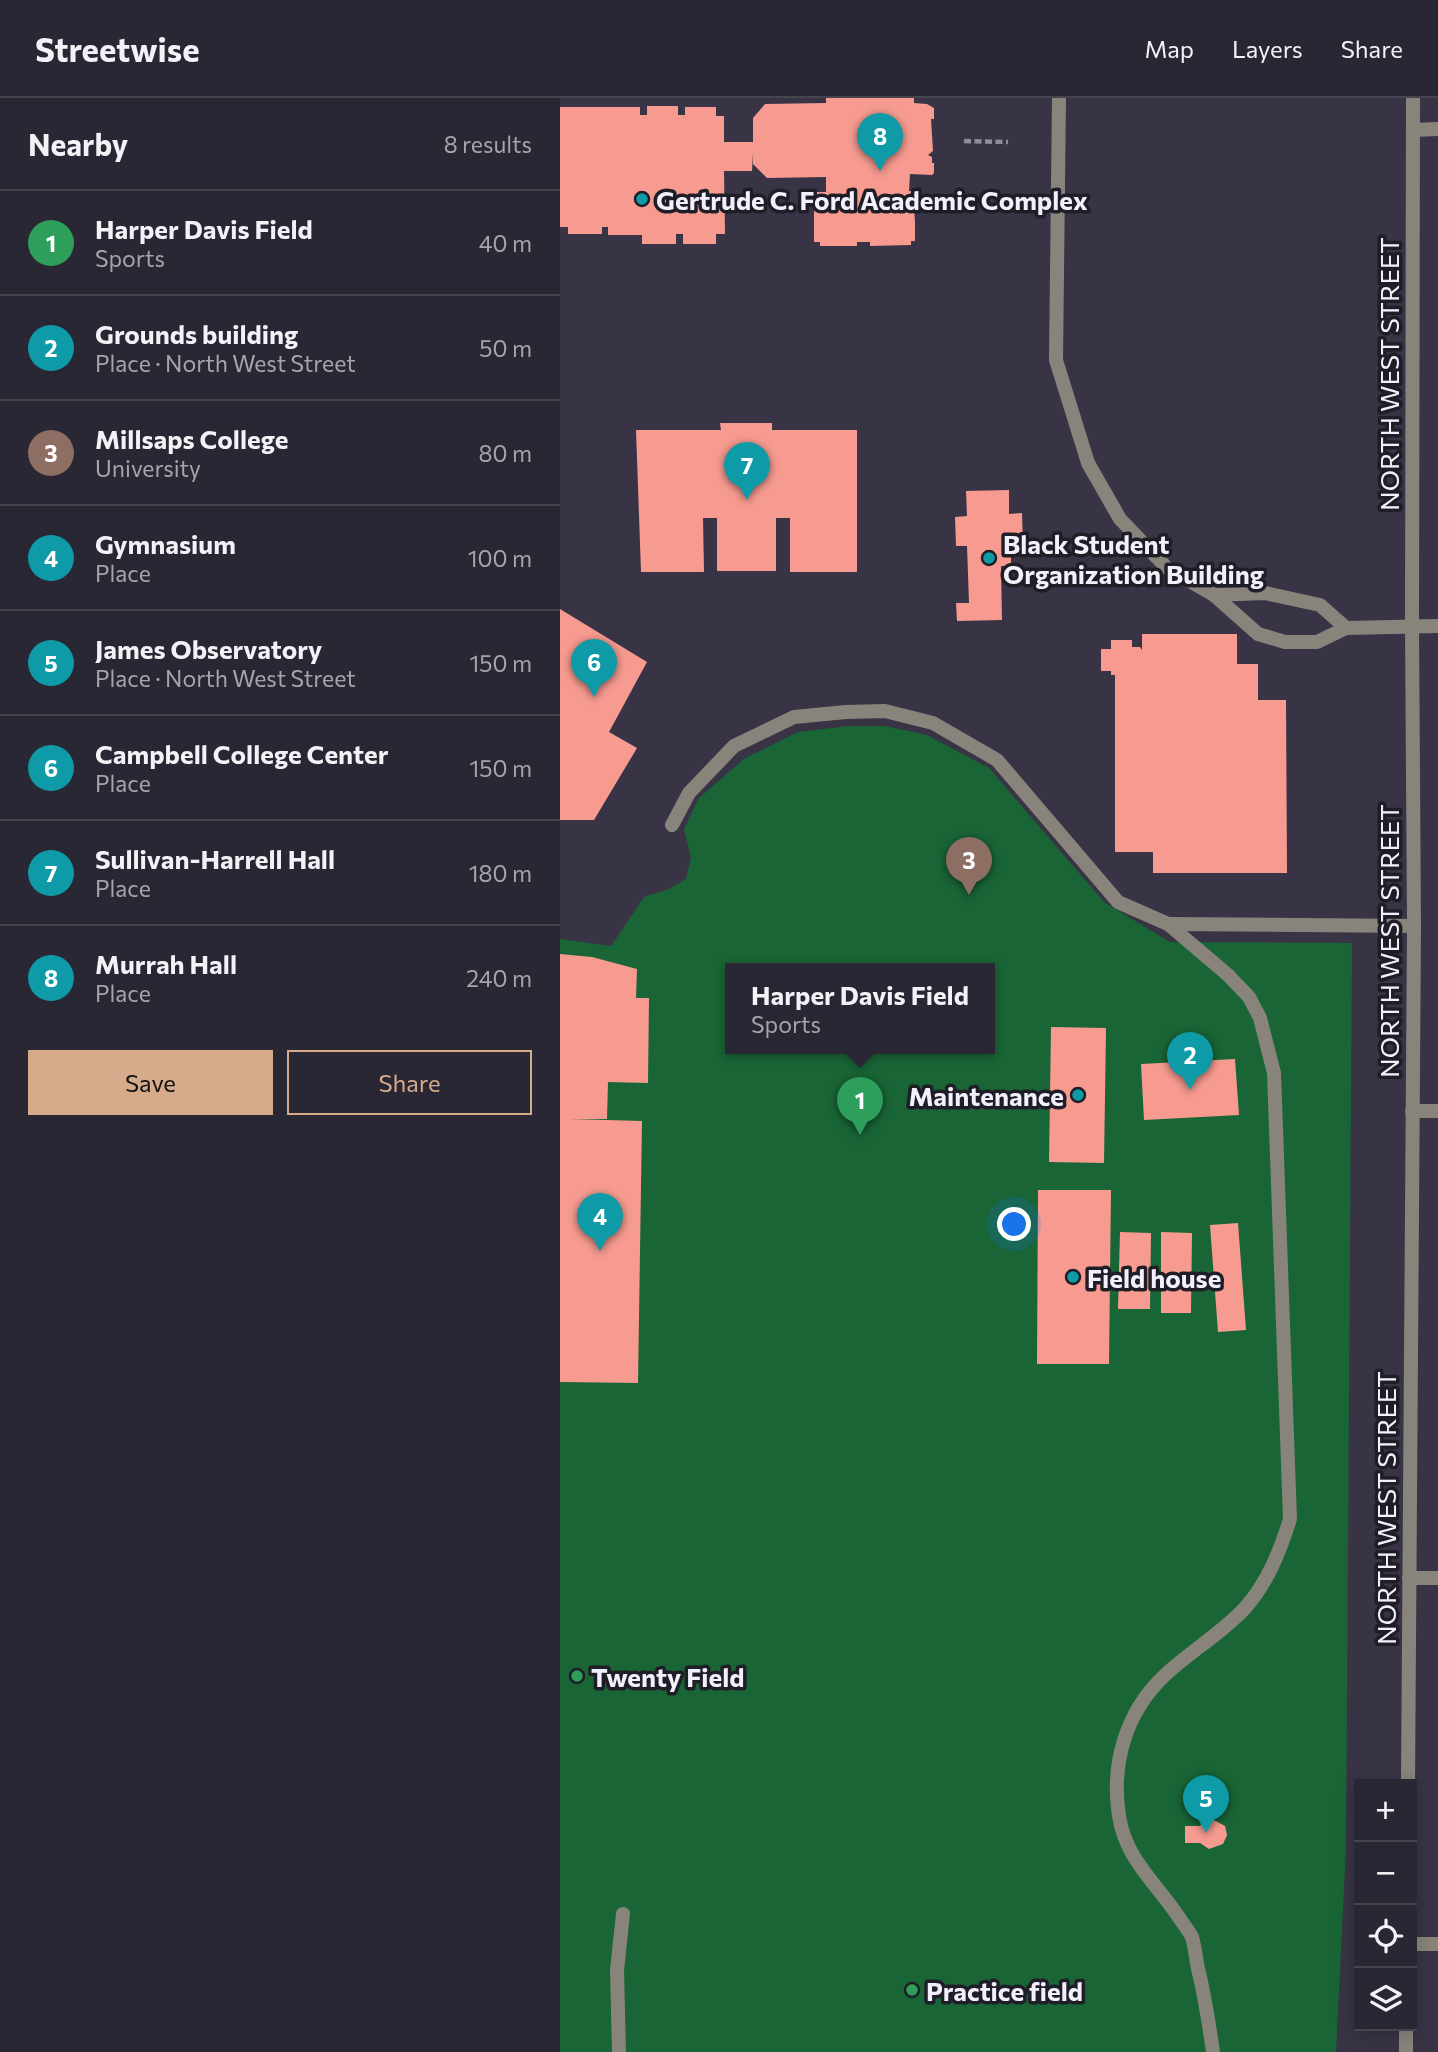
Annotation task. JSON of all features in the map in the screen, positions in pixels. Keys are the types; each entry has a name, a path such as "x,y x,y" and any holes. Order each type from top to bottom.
{"street":[{"path":"1059,98 1056,359 1088,463 1120,519 1167,568 1214,595 1258,634 1285,642 1317,642 1346,628 1438,626"},
{"name":"NORTH WEST STREET","path":"1408,1779 1414,926 1413,98"},
{"path":"1413,130 1438,130"},
{"path":"1214,595 1265,593 1320,605 1346,628"},
{"path":"672,825 689,793 734,746 794,717 846,712 886,712 933,723 998,760 1118,902 1168,924 1228,975 1249,997 1260,1018 1275,1073 1290,1519 1280,1552 1263,1583 1244,1608 1163,1677 1142,1702 1125,1733 1118,1757 1116,1784 1124,1841 1133,1858 1166,1897 1191,1937 1207,2005 1213,2052"},
{"path":"1168,924 1414,926"},
{"path":"1412,1111 1438,1111"},
{"path":"1409,1578 1438,1578"},
{"path":"619,2052 617,1970 623,1914"},
{"path":"1417,1944 1438,1944"},
{"path":"1406,2031 1406,2052"}],"path":[{"path":"964,141 1008,142"}],"green space":[{"path":"848,726 885,726 927,735 989,768 1104,902 1170,942 1352,943 1346,1849 1336,2052 560,2052 560,939 611,946 644,897 669,889 686,879 691,858 684,829 699,798 745,758 798,732"}],"building":[{"path":"826,98 914,98 914,103 927,104 934,108 934,119 931,119 933,151 928,155 934,163 934,173 910,174 909,191 913,191 915,223 915,241 911,241 911,245 870,246 870,242 857,242 857,246 820,246 820,242 814,242 814,192 826,192 826,177 767,178 753,164 753,153 752,171 724,171 725,234 716,234 716,244 683,244 683,234 676,234 676,244 642,244 642,235 608,235 608,227 602,227 602,234 568,234 568,227 560,227 560,107 640,107 640,115 647,115 647,106 678,106 678,115 685,115 685,107 716,107 716,116 724,116 724,142 753,142 753,118 765,104 826,103"},
{"path":"720,423 772,423 772,430 857,430 857,572 790,572 790,518 776,518 776,571 717,571 717,518 703,518 704,572 641,572 636,430 721,430"},
{"name":"Black Student Organization Building","path":"1009,490 1009,514 1022,513 1023,547 1007,547 1011,549 1011,566 1001,566 1002,620 957,621 956,603 969,603 967,546 956,546 955,517 967,516 966,491"},
{"path":"560,609 647,662 609,732 637,748 594,820 560,820"},
{"path":"1142,634 1237,634 1237,664 1258,664 1258,700 1286,700 1287,873 1153,873 1153,852 1115,852 1115,675 1111,675 1111,671 1101,671 1101,649 1111,649 1111,640 1132,640 1132,647 1140,647 1142,650"},
{"path":"560,954 592,957 637,969 636,998 649,998 648,1083 608,1082 607,1119 570,1119 642,1121 638,1383 560,1382"},
{"name":"Maintenance","path":"1051,1027 1106,1028 1104,1163 1049,1162"},
{"path":"1235,1059 1239,1115 1144,1120 1141,1064"},
{"name":"Field house","path":"1038,1190 1111,1190 1109,1364 1037,1364"},
{"path":"1238,1223 1246,1330 1218,1332 1210,1225"},
{"path":"1120,1232 1151,1233 1150,1309 1118,1309"},
{"path":"1161,1232 1192,1233 1191,1313 1161,1313"},
{"path":"1212,1819 1225,1826 1227,1835 1223,1844 1209,1849 1200,1843 1185,1843 1185,1826 1199,1826"}],"place":[{"name":"Murrah Hall","path":"880,171"},
{"name":"Gertrude C. Ford Academic Complex","path":"642,199"},
{"name":"Sullivan-Harrell Hall","path":"747,500"},
{"name":"Black Student Organization Building","path":"989,558"},
{"name":"Campbell College Center","path":"594,697"},
{"name":"Millsaps College","path":"969,895"},
{"name":"Grounds building","path":"1190,1090"},
{"name":"Maintenance","path":"1078,1095"},
{"name":"Harper Davis Field","path":"860,1135"},
{"name":"Gymnasium","path":"600,1251"},
{"name":"Field house","path":"1073,1277"},
{"name":"Twenty Field","path":"577,1676"},
{"name":"James Observatory","path":"1206,1833"},
{"name":"Practice field","path":"912,1990"}]}
